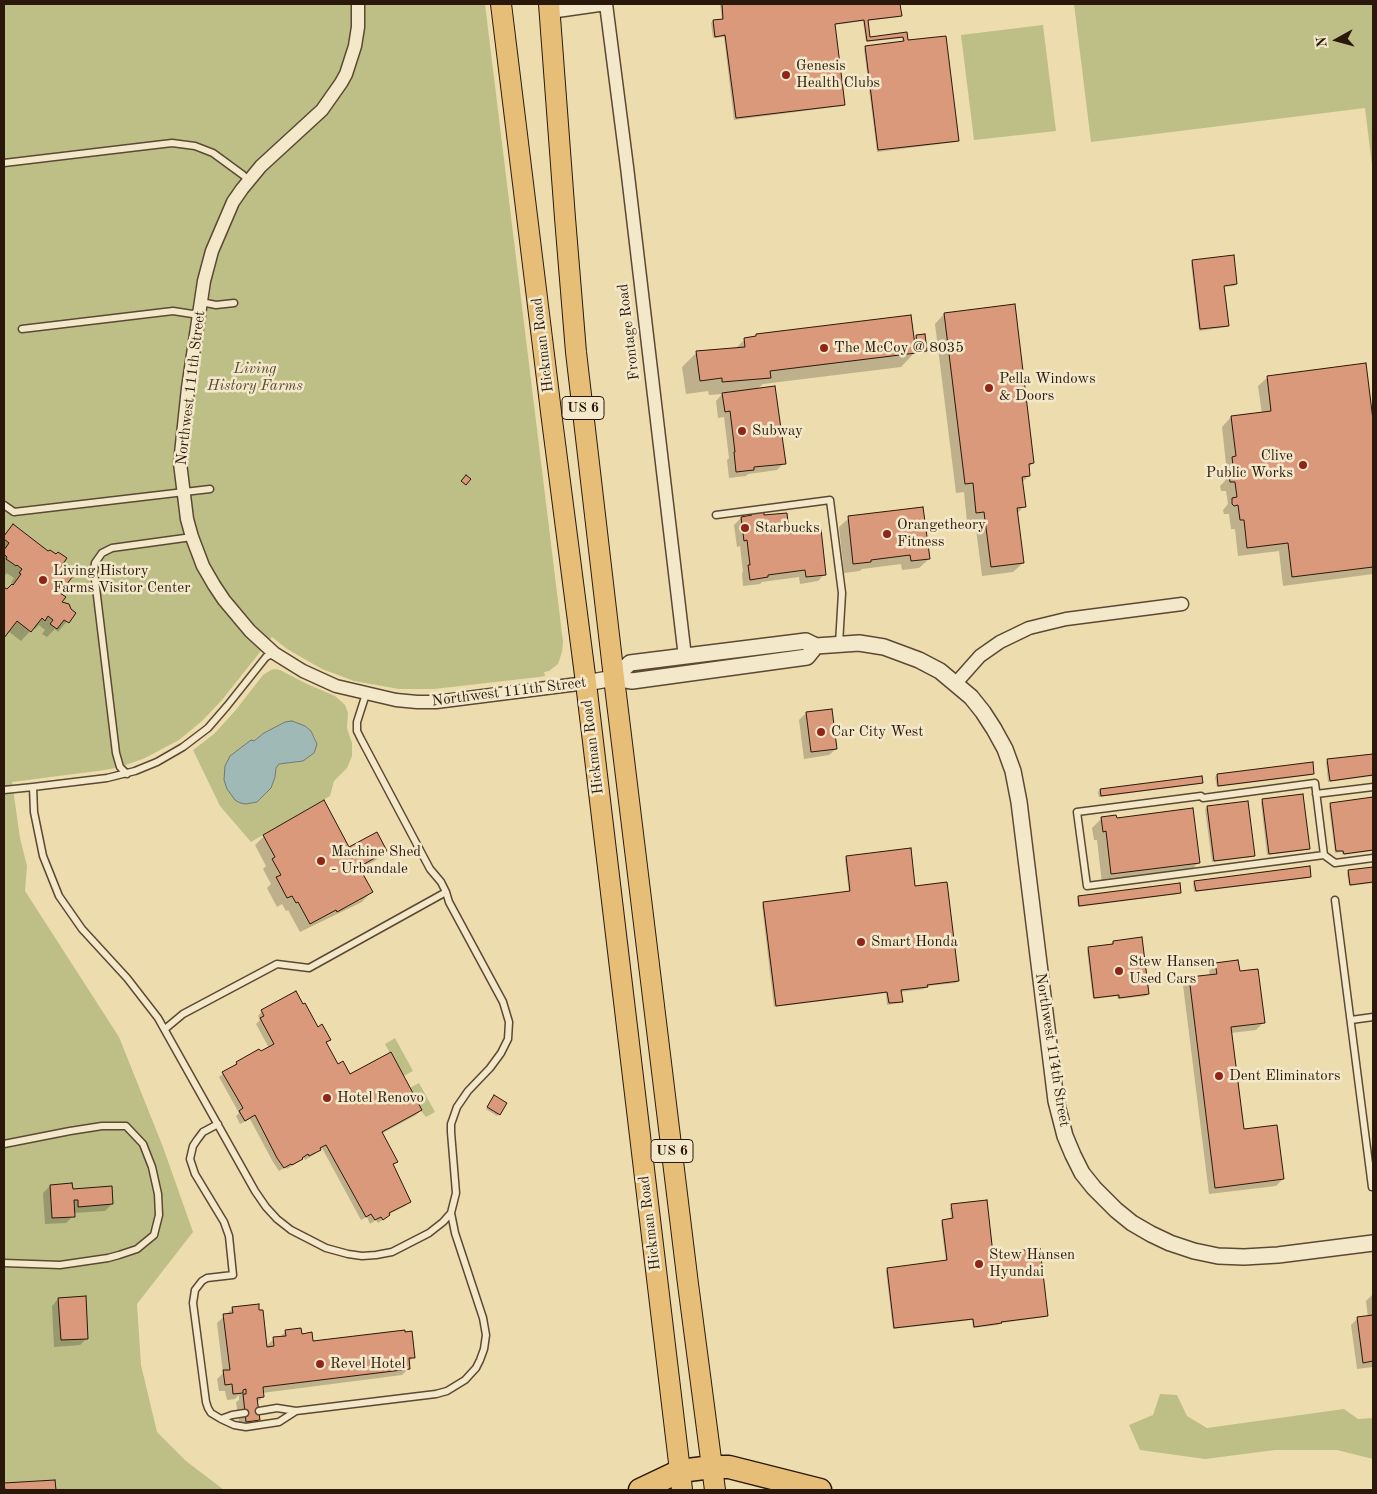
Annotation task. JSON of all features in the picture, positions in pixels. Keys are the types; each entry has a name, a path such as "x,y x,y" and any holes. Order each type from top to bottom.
{"highway":[{"path":"640,1490 681,1481 712,1467 729,1467 820,1490"}],"main road":[{"name":"Hickman Road","path":"501,4 550,410 586,683 681,1481"},
{"name":"Hickman Road","path":"549,8 576,352 688,1284 715,1490"}],"street":[{"name":"Northwest 111th Street","path":"358,4 358,27 354,46 346,74 341,83 322,110 261,166 233,202 212,251 204,281 181,443 180,463 187,519 192,538 203,566 219,593 239,619 274,653 319,679 336,686 403,701 436,702 614,678 632,681 807,657 816,646"},
{"path":"549,8 606,4"},
{"name":"Frontage Road","path":"606,4 627,167 684,657"},
{"path":"956,683 980,656 1000,642 1029,628 1066,619 1182,604"},
{"name":"Northwest 111th Street","path":"614,678 630,663 806,641 816,646 859,643 884,647 918,660 940,671 956,683"},
{"name":"Northwest 114th Street","path":"956,683 977,705 994,729 1005,749 1012,772 1019,802 1056,1101 1065,1136 1082,1173 1110,1205 1132,1223 1170,1243 1194,1251 1218,1256 1244,1258 1373,1243"}],"lane":[{"path":"4,163 172,143 195,146 213,153 249,181"},
{"path":"22,329 234,303"},
{"path":"4,505 14,512 210,488"},
{"path":"716,514 830,500 842,593 839,644"},
{"path":"127,774 120,767 116,753 94,571 95,563 102,552 112,548 192,538"},
{"path":"4,790 107,778 127,774 157,762 184,747 208,728 266,657 274,653"},
{"path":"258,1411 277,1408 296,1411 436,1394 465,1380 476,1368 484,1349 486,1335 484,1318 455,1233 451,1213 456,1193 451,1124 457,1108 468,1092 501,1053 508,1039 508,1015 503,1002 449,902 441,882 430,869 357,730 357,722 366,694"},
{"path":"1324,855 1314,783 1077,812 1087,886 1324,855 1335,863 1373,858"},
{"path":"1316,794 1373,787"},
{"path":"33,788 34,812 43,856 59,896 82,929 149,1004 255,1191 277,1219 291,1230 326,1248 362,1256 392,1252 429,1232 443,1222 451,1213"},
{"path":"164,1029 183,1014 277,964 309,968 446,892"},
{"path":"1335,900 1373,1187"},
{"path":"1351,1020 1373,1017"},
{"path":"218,1124 203,1132 193,1146 190,1159 195,1174 224,1222 231,1247 233,1275 208,1278 202,1281 195,1290 193,1303 206,1402 212,1413 221,1419 246,1428 279,1422 296,1411"},
{"path":"4,1144 70,1130 102,1126 126,1126 143,1144 152,1167 158,1194 159,1215 154,1235 137,1249 119,1255 60,1265 4,1263"},
{"path":"221,1419 245,1413"}],"green space":[{"name":"Living History Farms","path":"4,4 485,4 563,642 558,664 549,671 544,672 545,676 539,677 434,689 399,689 354,681 322,669 287,649 272,637 222,700 202,721 179,740 145,758 120,767 12,782 20,838 27,866 25,891 119,1037 163,1147 193,1232 137,1304 141,1365 157,1432 186,1461 224,1490 4,1490"},
{"path":"1074,4 1373,4 1373,173 1365,108 1091,142"},
{"path":"1043,25 1056,131 974,140 961,35"},
{"path":"271,670 280,670 335,696 345,705 348,713 347,728 352,743 352,756 347,768 334,781 330,796 251,842 220,806 193,750 214,734 263,675","holes":["292,721 305,726 311,731 316,740 303,761 279,764 276,768 271,788 257,802 240,803 230,756 264,733 285,722"]},
{"path":"395,1038 413,1071 404,1076 385,1044"},
{"path":"419,1083 435,1112 426,1117 410,1088"},
{"path":"1160,1394 1177,1395 1187,1416 1207,1428 1344,1409 1358,1419 1373,1418 1373,1459 1337,1450 1275,1450 1205,1459 1140,1450 1129,1425 1153,1415"}],"water":[{"path":"292,721 305,726 311,731 317,744 314,753 303,761 279,764 276,768 271,788 257,802 246,804 235,800 227,789 224,780 225,766 230,756 251,740 254,741 264,733 285,722"}],"building":[{"name":"Genesis Health Clubs","path":"722,4 900,4 902,16 868,20 870,37 907,32 908,40 946,36 959,141 878,150 865,46 904,41 903,37 867,41 864,20 835,24 845,105 736,118 725,35 715,37 713,20 723,19"},
{"path":"1234,255 1237,284 1224,286 1229,326 1200,329 1192,260"},
{"name":"Pella Windows & Doors","path":"1015,304 1034,463 1029,464 1030,476 1022,477 1026,507 1017,508 1024,563 991,567 984,512 976,513 973,483 965,484 944,313"},
{"name":"The McCoy @ 8035","path":"911,315 916,353 770,371 771,378 722,382 722,378 700,381 696,351 745,347 744,338 756,336 756,334"},
{"path":"925,334 927,351 918,352 916,335"},
{"name":"Clive Public Works","path":"1366,363 1373,420 1373,567 1292,577 1288,543 1247,548 1244,520 1240,520 1238,505 1234,506 1232,504 1232,498 1237,497 1235,482 1230,482 1229,476 1234,474 1232,457 1236,456 1231,416 1271,411 1267,376"},
{"path":"775,386 786,464 754,467 754,470 736,472 730,411 725,412 722,393"},
{"path":"466,475 471,479 466,485 461,481"},
{"path":"923,507 930,559 911,561 910,555 853,564 848,516"},
{"path":"764,511 764,515 787,513 789,533 821,529 826,575 806,577 805,570 768,575 768,577 750,580 747,540 744,541 741,517"},
{"name":"Living History Farms Visitor Center","path":"13,524 48,551 50,550 56,554 58,552 67,558 61,567 73,576 60,593 66,597 62,602 69,604 76,613 69,623 64,620 57,629 50,624 53,620 48,616 45,621 42,618 31,632 17,621 4,638 4,589 13,585 21,574 19,573 22,569 6,559 7,557 4,554 4,550 9,543 4,539 4,536"},
{"name":"Car City West","path":"832,709 837,749 811,752 806,712"},
{"path":"1373,754 1373,775 1330,781 1327,759"},
{"path":"1313,762 1314,774 1218,786 1217,774"},
{"path":"1202,776 1203,783 1101,796 1100,789"},
{"path":"1303,794 1310,849 1269,854 1262,799"},
{"path":"1373,797 1373,850 1344,854 1343,851 1336,851 1330,803"},
{"name":"Machine Shed - Urbandale","path":"324,800 349,847 377,832 387,851 359,867 373,892 337,912 336,910 310,924 298,902 296,903 292,896 287,898 276,877 281,875 272,859 275,857 263,835"},
{"path":"1248,801 1255,856 1214,861 1207,806"},
{"path":"1193,808 1200,863 1111,874 1106,831 1103,832 1101,817 1116,815 1117,818"},
{"name":"Smart Honda","path":"911,848 915,886 947,882 959,981 901,990 903,1002 889,1003 887,992 776,1006 763,902 850,891 846,856"},
{"path":"1310,866 1311,877 1196,891 1194,881"},
{"path":"1373,867 1373,882 1350,885 1348,870"},
{"path":"1180,883 1181,893 1079,906 1078,896"},
{"name":"Stew Hansen Used Cars","path":"1142,937 1149,994 1119,998 1119,995 1094,998 1088,947 1113,944 1113,941"},
{"name":"Dent Eliminators","path":"1238,960 1240,971 1258,969 1265,1023 1231,1027 1244,1129 1277,1125 1284,1179 1215,1188 1189,977 1217,974 1215,963"},
{"name":"Hotel Renovo","path":"296,991 318,1027 322,1024 331,1040 326,1042 338,1064 343,1061 350,1074 391,1052 422,1110 382,1132 398,1162 393,1164 411,1202 389,1213 390,1215 383,1220 381,1217 375,1220 371,1214 366,1217 326,1145 320,1148 321,1150 309,1156 308,1154 303,1159 284,1168 255,1115 245,1121 239,1111 243,1108 222,1072 259,1049 261,1051 274,1044 260,1018 264,1016 261,1010"},
{"path":"494,1095 507,1103 500,1115 487,1107"},
{"path":"72,1183 73,1189 112,1186 113,1204 78,1207 78,1200 74,1200 75,1217 52,1218 50,1185"},
{"name":"Stew Hansen Hyundai","path":"987,1200 993,1254 1040,1248 1048,1316 974,1327 973,1319 894,1328 887,1268 947,1260 942,1220 953,1218 951,1204"},
{"path":"86,1296 88,1339 61,1340 58,1298"},
{"name":"Revel Hotel","path":"259,1304 259,1310 263,1310 267,1347 274,1346 273,1337 286,1336 285,1330 301,1328 302,1334 312,1332 313,1341 405,1330 405,1332 412,1331 415,1358 409,1358 410,1369 263,1387 264,1397 257,1398 260,1420 246,1422 243,1394 246,1394 246,1389 243,1390 243,1393 233,1394 232,1384 225,1385 223,1370 230,1370 223,1314 233,1313 232,1307"},
{"path":"1373,1315 1373,1361 1363,1363 1357,1317"},
{"path":"55,1480 56,1490 5,1490 4,1483"}],"place":[{"name":"Genesis Health Clubs","path":"786,75"},
{"name":"The McCoy @ 8035","path":"824,348"},
{"name":"Pella Windows & Doors","path":"989,388"},
{"name":"Subway","path":"742,431"},
{"name":"Clive Public Works","path":"1303,465"},
{"name":"Starbucks","path":"745,528"},
{"name":"Orangetheory Fitness","path":"887,534"},
{"name":"Living History Farms Visitor Center","path":"43,580"},
{"name":"Car City West","path":"821,732"},
{"name":"Machine Shed - Urbandale","path":"321,861"},
{"name":"Smart Honda","path":"861,942"},
{"name":"Stew Hansen Used Cars","path":"1119,971"},
{"name":"Dent Eliminators","path":"1219,1076"},
{"name":"Hotel Renovo","path":"327,1098"},
{"name":"Stew Hansen Hyundai","path":"979,1264"},
{"name":"Revel Hotel","path":"320,1364"}]}
